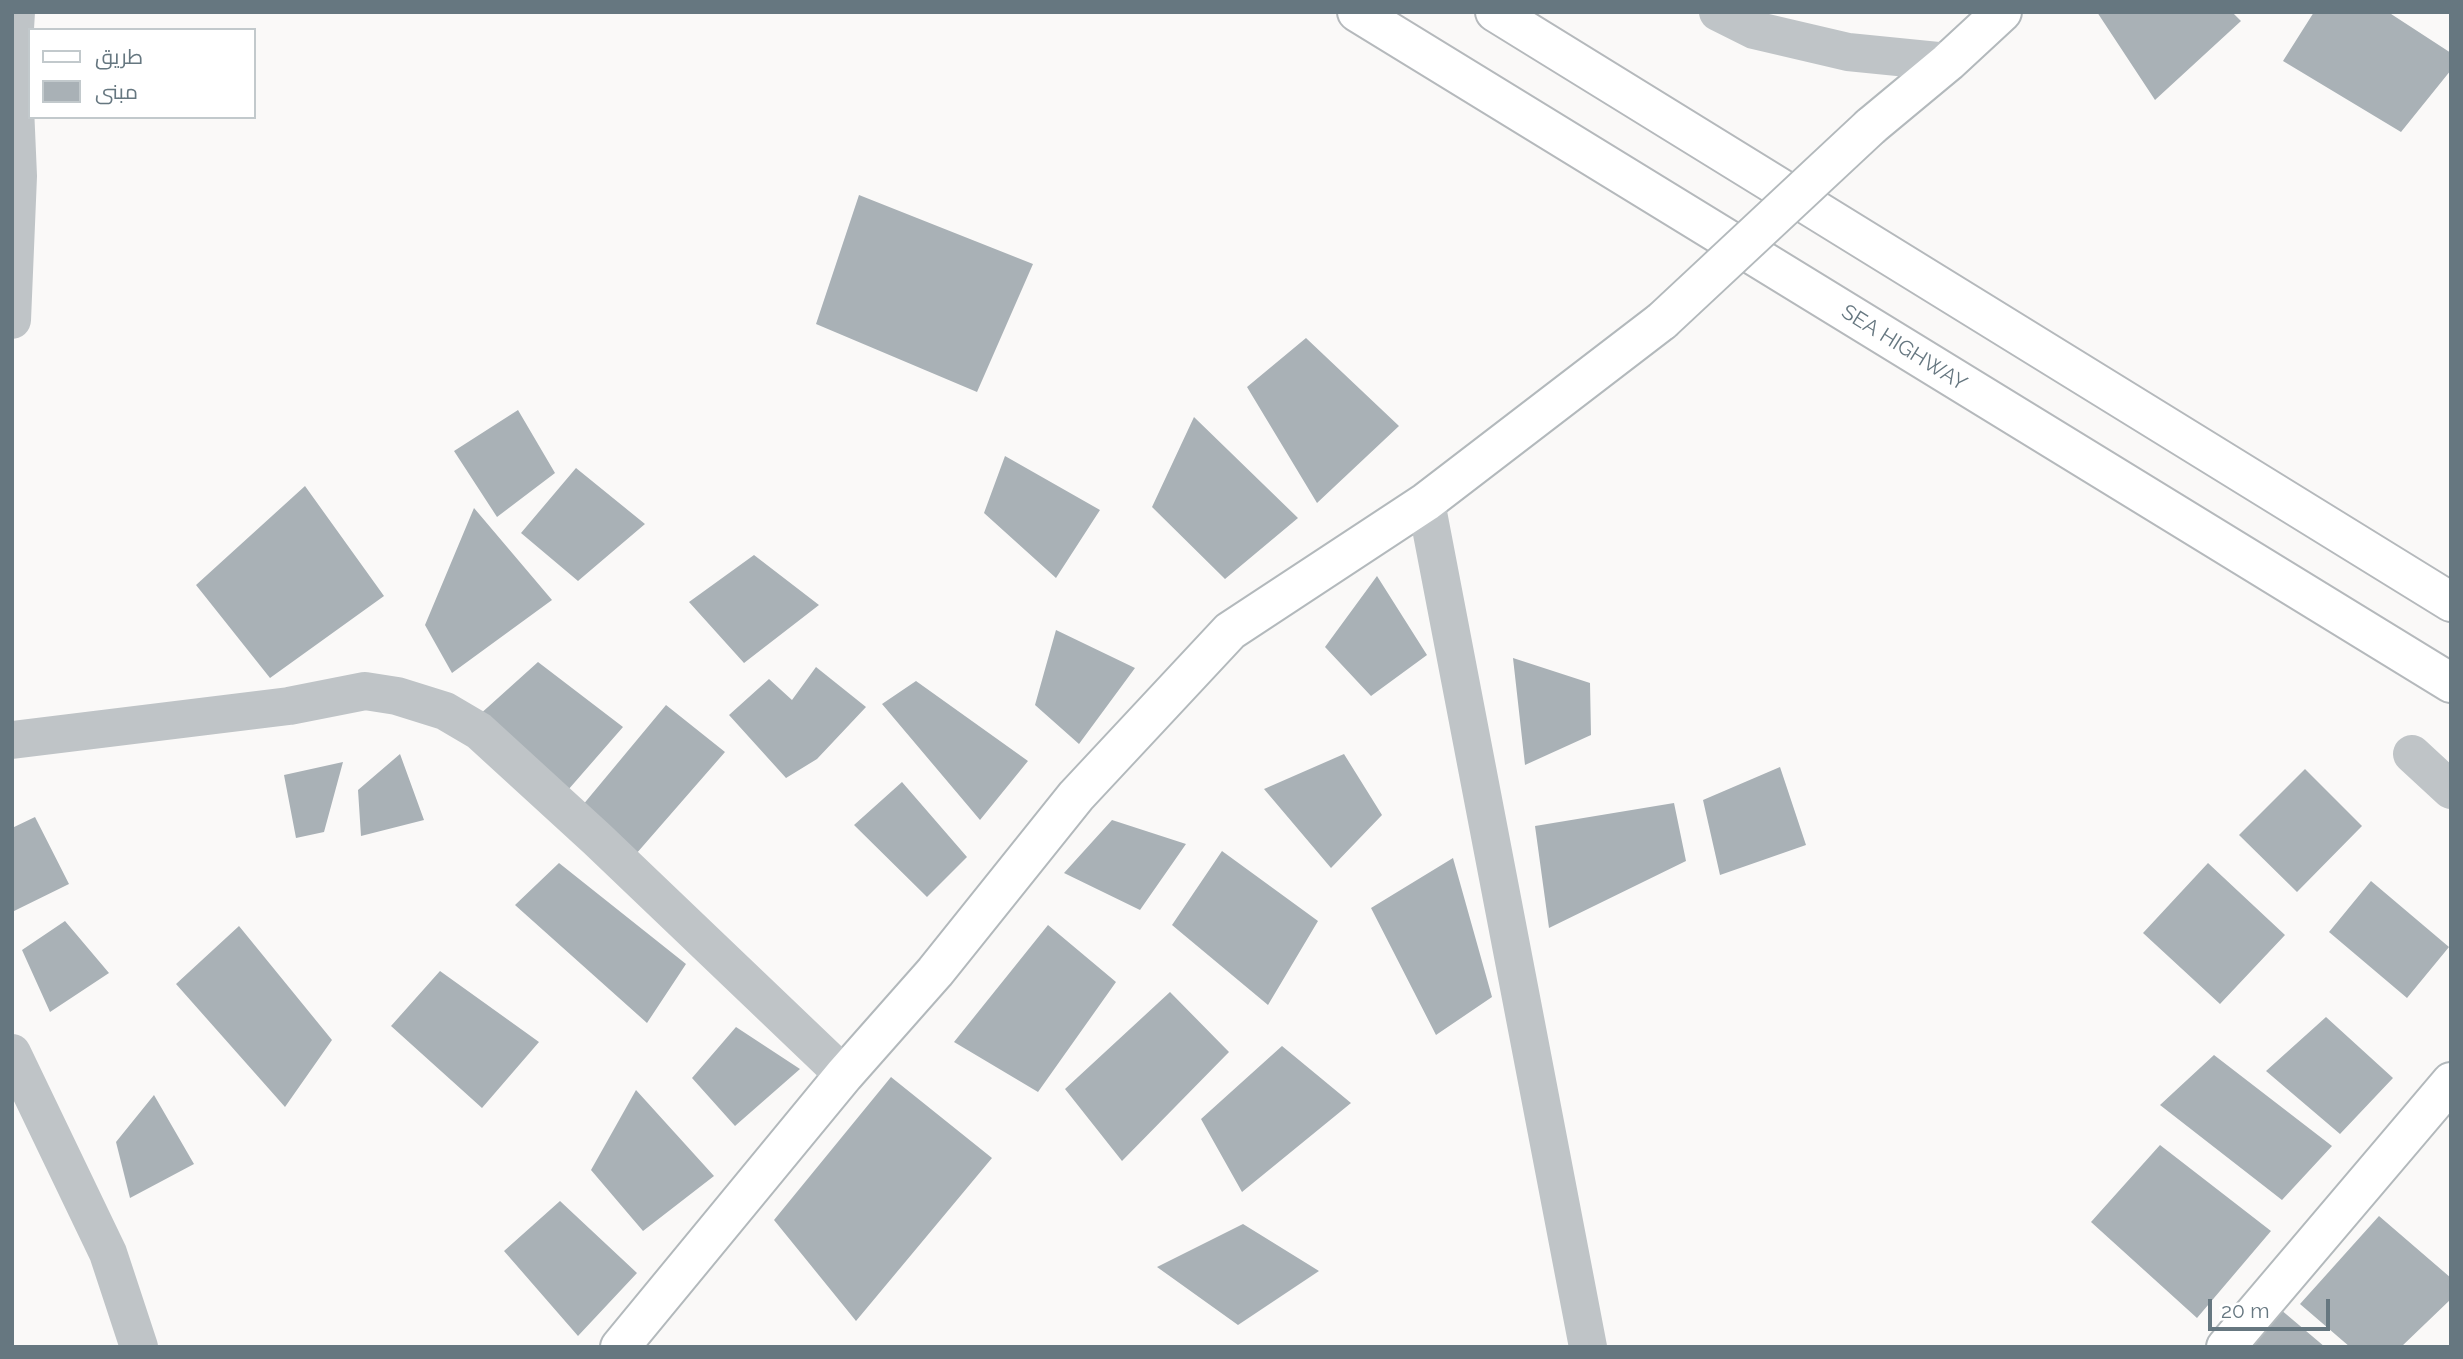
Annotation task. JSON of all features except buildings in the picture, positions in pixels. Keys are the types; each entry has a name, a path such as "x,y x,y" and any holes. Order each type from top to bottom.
{"main road":[{"name":"SEA HIGHWAY","path":"1357,12 2451,683"},
{"path":"1495,12 2334,528 2451,603"},
{"path":"620,1347 844,1075 935,972 1076,796 1230,631 1426,502 1662,321 1871,126 1948,62 2001,12"},
{"path":"2226,1347 2451,1082"}],"street":[{"path":"12,320 18,176 13,61 16,12"},
{"path":"1718,12 1754,30 1848,52 1948,62"},
{"path":"1426,502 1588,1347"},
{"path":"12,740 289,706 365,691 397,696 445,711 480,731 844,1075"},
{"path":"2412,754 2451,790"},
{"path":"12,1053 108,1253 139,1347"}]}
